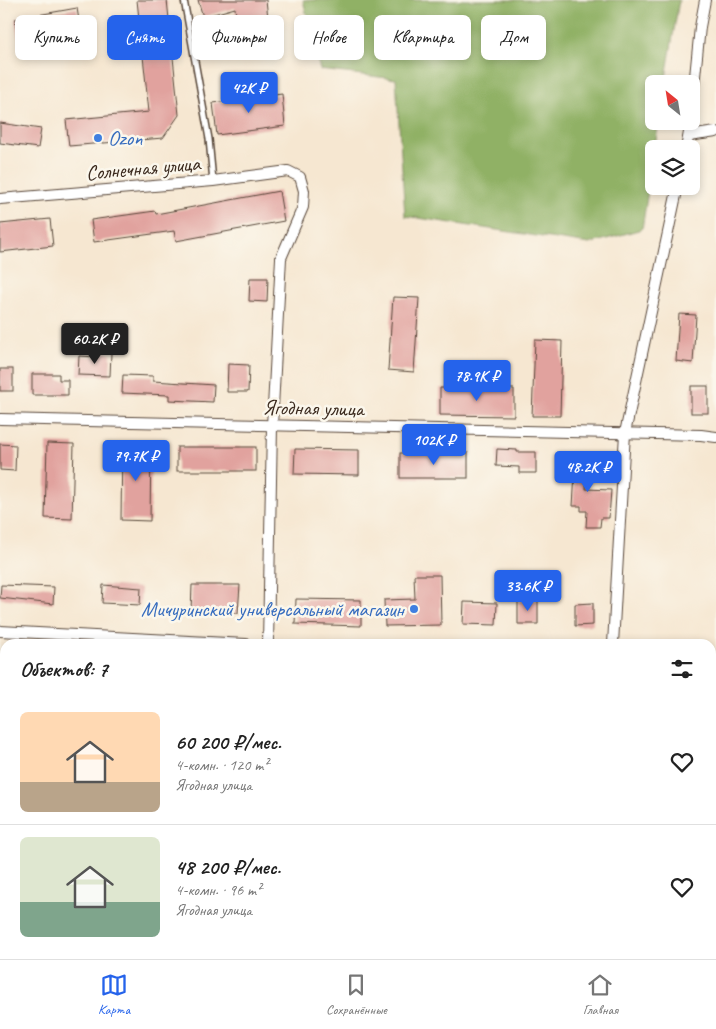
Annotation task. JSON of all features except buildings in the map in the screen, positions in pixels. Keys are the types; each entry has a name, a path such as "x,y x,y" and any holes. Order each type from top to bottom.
{"street":[{"path":"695,75 700,27 706,0"},
{"path":"688,140 690,130"},
{"path":"689,136 716,132"},
{"name":"Солнечная улица","path":"0,199 213,181 288,171 300,177 304,191 303,207 281,258 272,426"},
{"path":"613,639 626,433 676,195"},
{"name":"Ягодная улица","path":"0,419 626,433 716,437"},
{"path":"268,639 272,426"},
{"path":"0,631 98,639"}],"lane":[{"path":"184,0 209,139 213,181"}],"green space":[{"path":"303,0 679,0 666,75 645,75 645,130 658,130 656,140 645,140 645,195 647,195 642,229 589,244 405,216 396,79 320,70 318,60 364,60 364,15 307,15"}],"place":[{"name":"Ozon","path":"98,138"},
{"name":"Мичуринский универсальный магазин","path":"414,609"}]}
